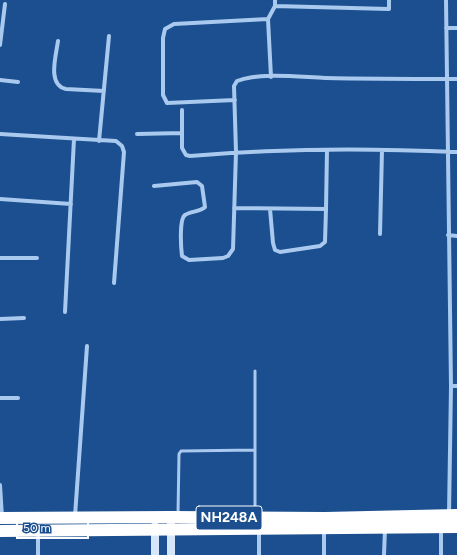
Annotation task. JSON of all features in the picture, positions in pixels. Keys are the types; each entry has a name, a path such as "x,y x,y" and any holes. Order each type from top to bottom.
{"highway":[{"name":"NH248A","path":"0,531 175,530 257,524 453,515"},
{"name":"NH248A","path":"1,518 175,517 324,529 457,527"}],"street":[{"path":"271,77 268,19 275,6 275,0"},
{"path":"275,6 389,9 389,0"},
{"path":"446,0 450,386 453,515"},
{"path":"0,45 5,4"},
{"path":"234,100 167,103 163,95 163,38 165,29 174,24 268,19"},
{"path":"446,28 457,28"},
{"path":"99,141 109,36"},
{"path":"58,41 54,78 56,84 60,88 66,89 104,91"},
{"path":"154,186 197,182 202,186 206,207 199,211 186,214 181,220 182,256 189,260 223,258 228,256 233,249 236,152 234,86 237,81 244,78 271,77 457,79"},
{"path":"0,80 18,82"},
{"path":"182,110 182,148 186,155 236,152 328,150 457,152"},
{"path":"137,134 182,133"},
{"path":"0,134 116,141 122,146 124,152 114,283"},
{"path":"66,312 74,139"},
{"path":"270,209 272,243 275,250 280,252 320,246 325,242 328,150"},
{"path":"380,234 382,150"},
{"path":"0,199 71,204"},
{"path":"234,208 326,209"},
{"path":"448,235 457,236"},
{"path":"0,258 37,258"},
{"path":"0,319 24,318"},
{"path":"75,518 87,346"},
{"path":"450,386 457,386"},
{"path":"0,398 18,398"},
{"path":"0,485 1,518"},
{"path":"154,517 155,555"},
{"path":"171,555 175,530 175,517"},
{"path":"257,524 259,555"},
{"path":"441,528 441,555"},
{"path":"324,529 324,555"},
{"path":"384,555 385,529"},
{"path":"38,531 38,555"}],"lane":[{"path":"255,371 257,524"},
{"path":"175,517 179,454 181,451 255,450"}]}
